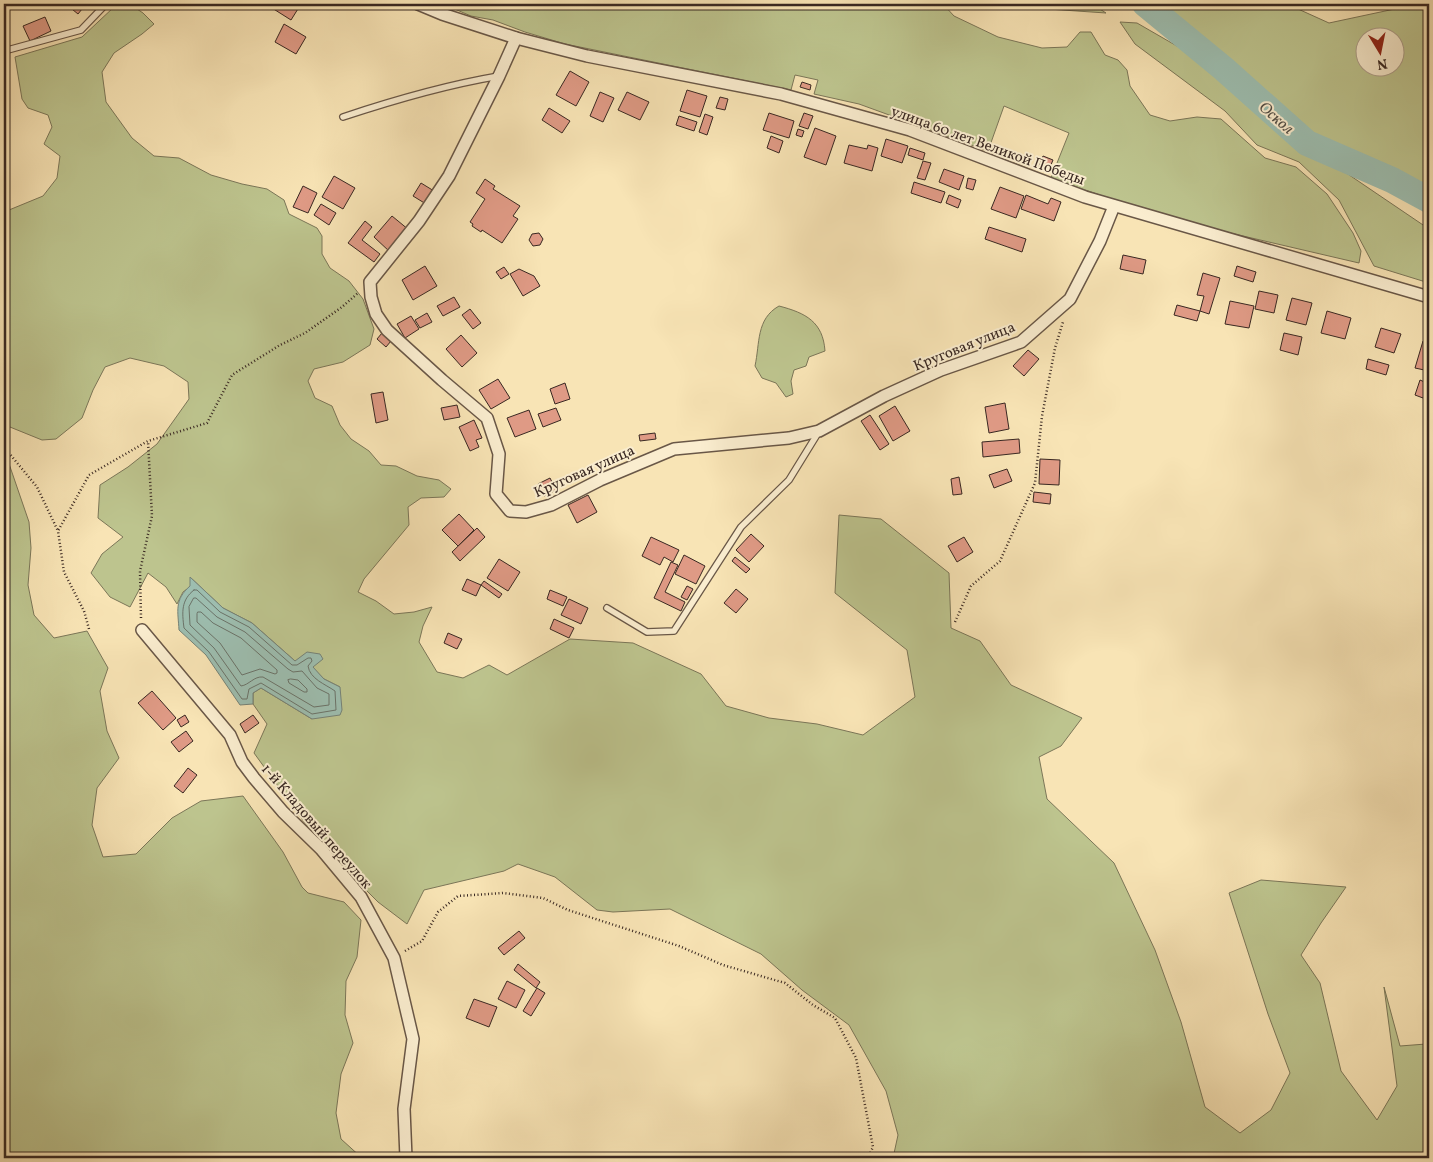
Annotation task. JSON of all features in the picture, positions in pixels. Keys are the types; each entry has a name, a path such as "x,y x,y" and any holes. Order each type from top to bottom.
{"street":[{"name":"улица 60 лет Великой Победы","path":"418,4 442,14 516,38 587,56 781,94 910,130 1085,197 1429,297"},
{"path":"370,282 419,221 449,176 516,38"},
{"name":"Круговая улица","path":"370,282 371,297 376,314 387,330 487,418 499,454 496,494 510,511 526,512 550,505 600,480 674,449 788,438 819,431 884,396 941,370 1021,342 1070,300 1100,241 1114,206"},
{"name":"1-й Кладовый переулок","path":"142,630 230,735 242,762 254,778 283,812 321,849 361,897 394,958 412,1039 404,1109 406,1158"}],"lane":[{"path":"4,51 81,30 106,4"},
{"path":"343,117 418,94 465,82 499,76"},
{"path":"607,608 647,632 674,631 741,527 789,480 819,431"}],"path":[{"path":"58,532 89,475 148,441 207,423 232,375 280,345 305,333 342,307 370,282"},
{"path":"955,622 971,586 1000,561 1035,483 1042,416 1053,358 1070,300"},
{"path":"142,630 140,571 152,516 148,441"},
{"path":"4,447 37,487 58,532 64,572 84,611 89,629"},
{"path":"394,958 422,941 438,912 458,896 503,893 544,898 568,910 679,946 723,965 786,983 814,1005 836,1018 856,1058 873,1147 868,1158"},
{"path":"595,1158 618,1156 628,1158"}],"green space":[{"path":"443,4 943,4 954,16 998,37 1042,48 1067,47 1080,32 1091,32 1105,55 1118,60 1127,70 1130,86 1150,115 1170,121 1197,117 1221,119 1265,158 1296,167 1327,194 1353,233 1361,251 1359,263 1213,229 1140,209 1051,178 1069,133 1004,106 988,151 859,104 814,94 818,80 795,75 791,90 565,44 493,20 471,16"},
{"path":"1039,4 1092,4 1106,13 1048,9"},
{"path":"1145,4 1287,4 1329,23 1418,4 1429,4 1429,200 1392,180 1307,143 1224,69"},
{"path":"131,5 154,24 114,53 102,72 106,102 132,138 154,156 179,158 211,175 267,189 284,200 289,214 317,228 322,236 322,254 330,268 349,281 363,299 374,329 370,345 343,362 314,369 308,381 315,398 332,406 340,425 351,439 369,451 381,465 396,466 417,476 439,480 451,489 444,497 421,498 408,507 409,525 364,579 358,592 376,601 394,614 414,612 432,607 423,626 419,642 437,672 463,678 489,665 507,675 570,639 633,643 701,674 726,706 769,718 817,724 863,735 915,697 907,650 835,593 839,515 881,519 949,573 951,628 980,641 1011,685 1082,718 1061,746 1039,757 1047,799 1114,863 1155,950 1181,1022 1205,1107 1240,1133 1271,1110 1290,1073 1268,1014 1229,893 1261,880 1346,887 1301,955 1320,983 1341,1071 1377,1120 1397,1086 1384,987 1400,1046 1426,1044 1429,1047 1429,1158 893,1158 898,1135 886,1091 849,1025 802,990 761,954 670,909 613,912 597,910 555,877 518,864 504,871 424,890 407,924 378,902 320,844 254,753 267,724 253,704 253,693 261,688 312,719 340,687 324,679 312,667 295,661 252,623 223,608 191,578 191,586 183,592 177,604 166,587 148,573 130,607 110,597 91,573 102,554 123,537 98,518 100,485 128,467 157,444 189,399 188,382 164,366 130,358 105,367 82,418 56,439 42,440 5,425 4,427 4,209 9,210 43,196 57,178 60,156 44,144 52,127 48,115 28,108 22,99 15,57 82,37 114,7"},
{"path":"1120,22 1137,23 1189,53 1302,143 1429,229 1429,283 1374,266 1339,200 1299,162 1257,145 1225,111 1135,44"},
{"path":"779,306 797,312 811,320 821,333 825,351 809,357 806,366 794,370 791,381 793,394 786,397 776,383 762,378 755,366 760,332 766,318"},
{"path":"4,453 29,522 31,548 28,585 34,615 54,638 87,631 108,668 100,691 107,731 119,758 97,788 92,825 103,857 136,854 172,818 201,801 243,796 283,852 302,887 308,893 344,902 361,920 357,957 346,981 345,1015 353,1043 341,1074 336,1113 341,1139 362,1158 4,1158"}],"water":[{"path":"190,577 223,608 252,623 295,661 307,652 320,654 323,659 313,667 324,679 340,687 342,710 340,715 312,719 261,688 253,693 253,704 240,705 206,655 179,630 179,601 190,586"}],"building":[{"path":"43,4 53,4 50,9"},
{"path":"68,4 86,4 78,14"},
{"path":"274,4 301,4 291,20 272,8"},
{"path":"45,17 51,31 30,41 23,26"},
{"path":"284,24 306,37 296,54 275,42"},
{"path":"570,71 589,82 576,106 556,95"},
{"path":"802,82 811,85 810,90 800,87"},
{"path":"687,90 707,96 700,117 680,111"},
{"path":"600,92 614,98 603,122 590,116"},
{"path":"627,92 649,102 640,120 618,110"},
{"path":"720,97 728,99 725,110 716,108"},
{"path":"549,108 570,121 562,133 542,120"},
{"path":"769,113 794,121 789,138 763,130"},
{"path":"804,113 813,116 808,129 799,126"},
{"path":"705,114 713,117 707,135 699,132"},
{"path":"679,116 697,122 694,131 676,125"},
{"path":"815,128 836,136 826,165 804,157"},
{"path":"798,129 804,131 802,137 796,135"},
{"path":"771,136 783,141 779,153 767,148"},
{"path":"886,139 908,146 902,163 881,156"},
{"path":"849,145 867,149 868,145 878,148 872,171 844,163"},
{"path":"910,148 925,153 923,160 908,155"},
{"path":"1043,156 1053,160 1048,172 1038,169"},
{"path":"923,161 931,163 925,180 917,178"},
{"path":"944,169 964,176 959,190 939,182"},
{"path":"334,176 355,188 343,209 322,197"},
{"path":"968,178 976,180 973,190 966,188"},
{"path":"485,179 495,186 493,189 520,206 513,216 518,219 502,243 482,230 481,232 472,226 473,224 470,222 485,199 476,193"},
{"path":"914,182 945,192 941,203 911,193"},
{"path":"421,183 434,191 426,204 413,196"},
{"path":"303,186 317,193 308,213 293,207"},
{"path":"1000,187 1024,196 1016,218 991,209"},
{"path":"949,195 961,200 958,208 946,203"},
{"path":"1026,195 1048,204 1051,198 1061,202 1054,221 1021,209"},
{"path":"321,204 336,213 329,225 314,215"},
{"path":"392,216 409,230 390,252 374,237"},
{"path":"365,221 372,227 362,240 380,254 374,262 348,243"},
{"path":"989,227 1026,239 1022,252 985,239"},
{"path":"539,233 543,239 540,245 533,246 529,240 532,234"},
{"path":"1123,255 1146,260 1143,274 1120,269"},
{"path":"425,266 437,286 413,300 402,280"},
{"path":"1237,266 1256,272 1253,282 1234,276"},
{"path":"504,267 509,274 501,279 496,272"},
{"path":"519,269 534,276 540,286 523,296 510,274"},
{"path":"1203,273 1220,278 1209,314 1200,311 1204,296 1197,295"},
{"path":"1259,291 1278,295 1274,313 1255,309"},
{"path":"454,297 460,307 443,316 437,306"},
{"path":"1292,298 1312,303 1306,325 1286,320"},
{"path":"1230,301 1254,306 1249,328 1225,324"},
{"path":"1177,305 1200,311 1197,321 1174,315"},
{"path":"470,309 481,323 473,329 462,315"},
{"path":"1327,311 1351,318 1345,339 1321,333"},
{"path":"427,313 432,322 420,328 415,320"},
{"path":"411,316 419,329 405,338 397,324"},
{"path":"1381,328 1401,334 1394,353 1375,347"},
{"path":"382,333 391,341 386,347 377,339"},
{"path":"1284,333 1302,337 1298,355 1280,350"},
{"path":"461,335 477,353 462,367 446,349"},
{"path":"1423,341 1429,343 1429,371 1415,368"},
{"path":"1028,350 1039,359 1024,376 1013,366"},
{"path":"1368,359 1389,365 1386,375 1366,369"},
{"path":"498,379 510,398 491,409 479,390"},
{"path":"1420,380 1429,384 1423,398 1415,395"},
{"path":"565,383 570,399 555,404 550,389"},
{"path":"383,392 388,420 376,423 371,394"},
{"path":"1005,403 1009,429 989,433 985,407"},
{"path":"457,405 460,417 444,420 441,408"},
{"path":"895,406 910,431 893,441 879,416"},
{"path":"556,408 561,420 543,427 538,414"},
{"path":"529,410 536,429 515,437 507,418"},
{"path":"870,415 889,444 880,450 861,421"},
{"path":"474,420 482,438 476,440 479,447 470,451 459,427"},
{"path":"655,433 656,439 640,441 639,435"},
{"path":"1019,439 1020,453 983,457 982,442"},
{"path":"1040,459 1060,460 1059,485 1039,484"},
{"path":"1007,469 1012,481 994,488 989,475"},
{"path":"959,477 962,494 953,495 951,479"},
{"path":"550,478 556,490 544,496 538,484"},
{"path":"1034,492 1051,494 1050,504 1033,502"},
{"path":"588,495 597,512 577,523 568,505"},
{"path":"459,514 474,530 458,546 442,530"},
{"path":"477,528 485,537 460,561 452,552"},
{"path":"751,534 764,546 749,562 736,550"},
{"path":"651,537 679,550 673,562 664,557 660,565 642,556"},
{"path":"964,537 973,552 957,562 948,546"},
{"path":"684,555 705,566 696,584 675,574"},
{"path":"735,557 750,569 746,573 732,561"},
{"path":"499,559 520,572 508,591 487,578"},
{"path":"671,562 678,565 665,592 685,602 681,611 654,598"},
{"path":"467,579 481,585 476,596 462,590"},
{"path":"484,581 502,594 499,598 481,585"},
{"path":"687,586 693,589 687,600 681,597"},
{"path":"736,589 748,599 736,613 724,603"},
{"path":"550,590 567,597 563,606 547,599"},
{"path":"569,599 588,608 581,624 561,615"},
{"path":"554,619 574,628 569,638 550,629"},
{"path":"448,633 462,639 457,649 444,643"},
{"path":"152,691 176,718 163,730 138,703"},
{"path":"185,715 189,722 181,727 177,720"},
{"path":"253,715 259,723 245,733 240,724"},
{"path":"186,731 193,741 179,752 171,742"},
{"path":"188,768 197,775 183,793 174,786"},
{"path":"519,931 525,938 504,955 498,948"},
{"path":"518,964 540,982 536,988 514,970"},
{"path":"507,981 525,990 516,1008 498,999"},
{"path":"537,988 545,993 531,1016 523,1011"},
{"path":"474,999 497,1007 489,1027 466,1018"}],"waterway":[{"name":"Оскол","path":"1145,4 1224,69 1307,143 1392,180 1429,200"}]}
